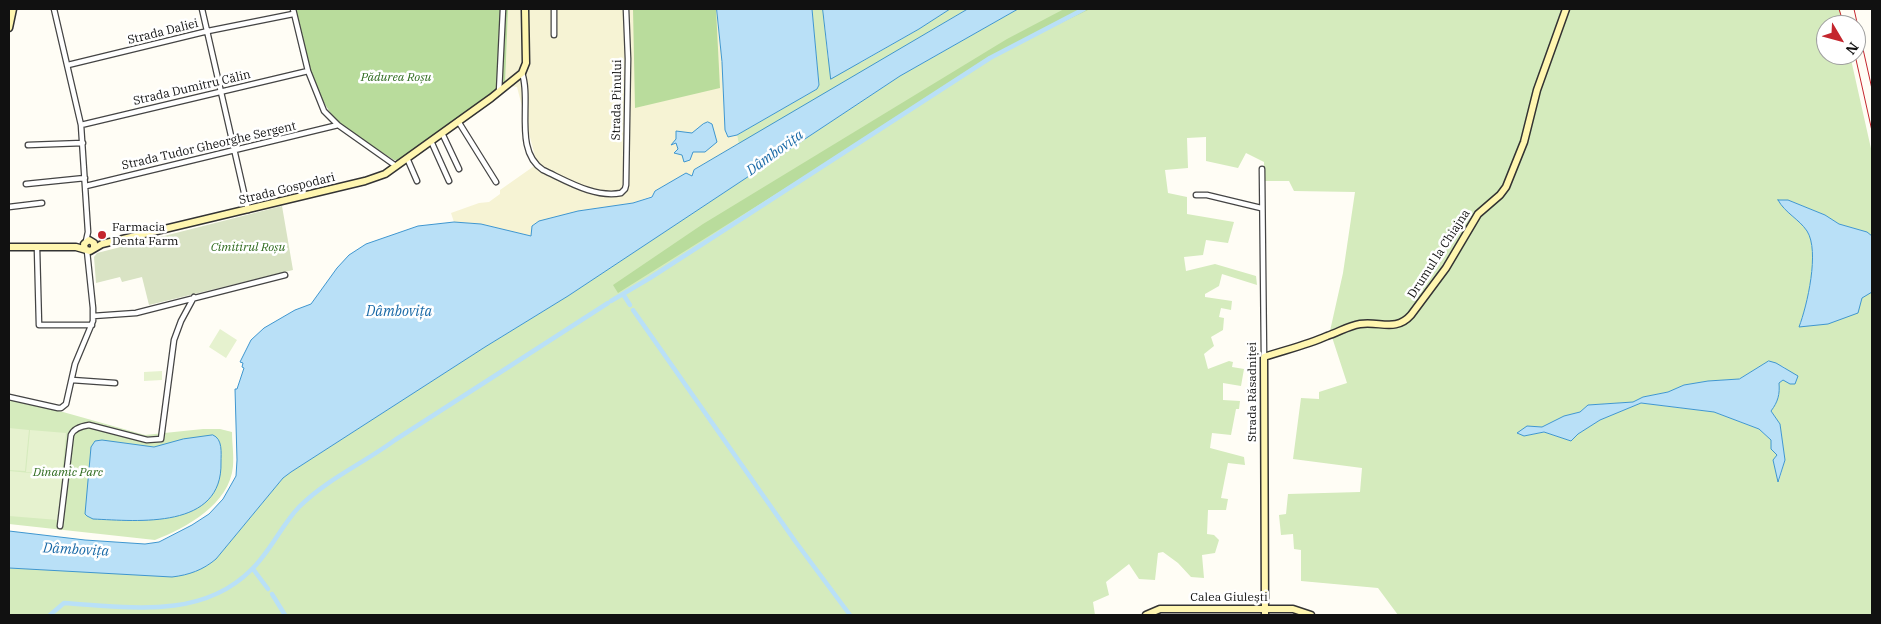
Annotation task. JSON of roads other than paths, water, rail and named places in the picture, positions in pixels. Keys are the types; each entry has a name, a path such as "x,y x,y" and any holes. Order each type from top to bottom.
{"main road":[{"path":"522,73 526,62 526,9"},
{"name":"Drumul la Chiajna","path":"1264,357 1330,336 1345,328 1367,323 1396,326 1406,321 1441,275 1472,222 1483,209 1504,191 1521,153 1537,90 1566,9"},
{"path":"9,28 12,11"},
{"name":"Strada Gospodari","path":"37,248 89,247 372,179 396,166 499,92 522,73"},
{"path":"9,247 37,248"},
{"name":"Strada Răsadniței","path":"1264,357 1265,612"},
{"name":"Calea Giulești","path":"1146,615 1160,609 1265,612 1293,609 1311,615"}],"street":[{"path":"9,397 61,408 66,404 77,358 92,325 86,186 81,125 54,9"},
{"path":"202,9 248,210"},
{"path":"499,92 503,9"},
{"path":"554,9 554,35"},
{"name":"Strada Pinului","path":"522,73 527,142 531,156 537,166 592,191 616,194 624,191 626,185 628,59 626,9"},
{"path":"293,11 308,71 324,111 338,125 396,166"},
{"name":"Strada Daliei","path":"68,65 293,11"},
{"name":"Strada Dumitru Călin","path":"81,125 308,71"},
{"path":"458,121 496,182"},
{"name":"Strada Tudor Gheorghe Sergent","path":"86,186 338,125"},
{"path":"442,133 459,169"},
{"path":"431,141 448,181"},
{"path":"28,145 83,143"},
{"path":"407,158 417,181"},
{"name":"Strada Răsadniței","path":"1262,169 1264,357"},
{"path":"26,184 85,178"},
{"path":"1196,195 1207,195 1261,208"},
{"path":"9,207 42,203"},
{"path":"37,248 40,325 92,325"},
{"path":"93,316 136,313 285,275"},
{"path":"60,526 74,431 89,425 147,440 161,439 174,340 181,321 194,297"},
{"path":"72,380 115,383"}],"water":[{"path":"717,9 812,9 819,85 817,89 737,135 728,137 725,130"},
{"path":"823,9 950,9 919,29 831,79"},
{"name":"Dâmbovița","path":"968,9 1018,9 900,76 568,296 291,472 283,478 216,559 201,569 172,577 9,568 9,531 85,540 145,544 159,542 209,514 223,499 236,476 235,389 237,389 244,368 242,367 243,363 240,362 251,340 264,328 295,310 311,304 337,268 349,255 366,244 418,226 454,222 481,224 531,236 532,226 539,221 578,211 633,203 652,197 655,191 686,173 692,176 694,170"},
{"path":"708,122 712,124 717,142 705,152 693,152 690,160 684,162 682,155 674,153 678,149 676,143 671,145 676,139 676,131 692,133"},
{"path":"1778,200 1788,200 1825,215 1839,224 1867,232 1872,236 1872,292 1862,298 1858,313 1828,324 1799,327 1811,279 1811,240 1804,227 1784,209"},
{"path":"1769,361 1798,376 1795,384 1790,384 1783,380 1779,383 1778,398 1771,411 1780,424 1785,460 1778,482 1773,460 1777,455 1771,449 1771,440 1759,429 1714,412 1641,403 1600,420 1578,434 1571,441 1544,432 1524,436 1517,433 1527,426 1542,427 1564,416 1580,412 1588,405 1633,402 1643,397 1668,392 1684,385 1739,379"},
{"path":"213,435 221,447 218,484 208,500 193,510 175,517 154,520 93,519 85,514 91,447 95,441 102,440 154,447 183,439"}],"waterway":[{"path":"611,301 650,278 990,58 1084,9"},
{"path":"623,294 630,305"},
{"path":"50,615 64,603 113,607 163,607 210,597 231,586 258,563 293,514 321,488 608,303"},
{"path":"633,310 795,541 850,615"},
{"path":"253,569 268,589"},
{"path":"272,594 285,615"}],"railway":[{"path":"1839,9 1841,15"},
{"path":"1854,9 1872,89"},
{"path":"1857,65 1872,131"}],"place":[{"name":"Farmacia Denta Farm","path":"102,235"}],"park label":[{"name":"Pădurea Roșu","path":"396,78"},
{"name":"Cimitirul Roșu","path":"248,248"},
{"name":"Dinamic Parc","path":"68,473"}]}
